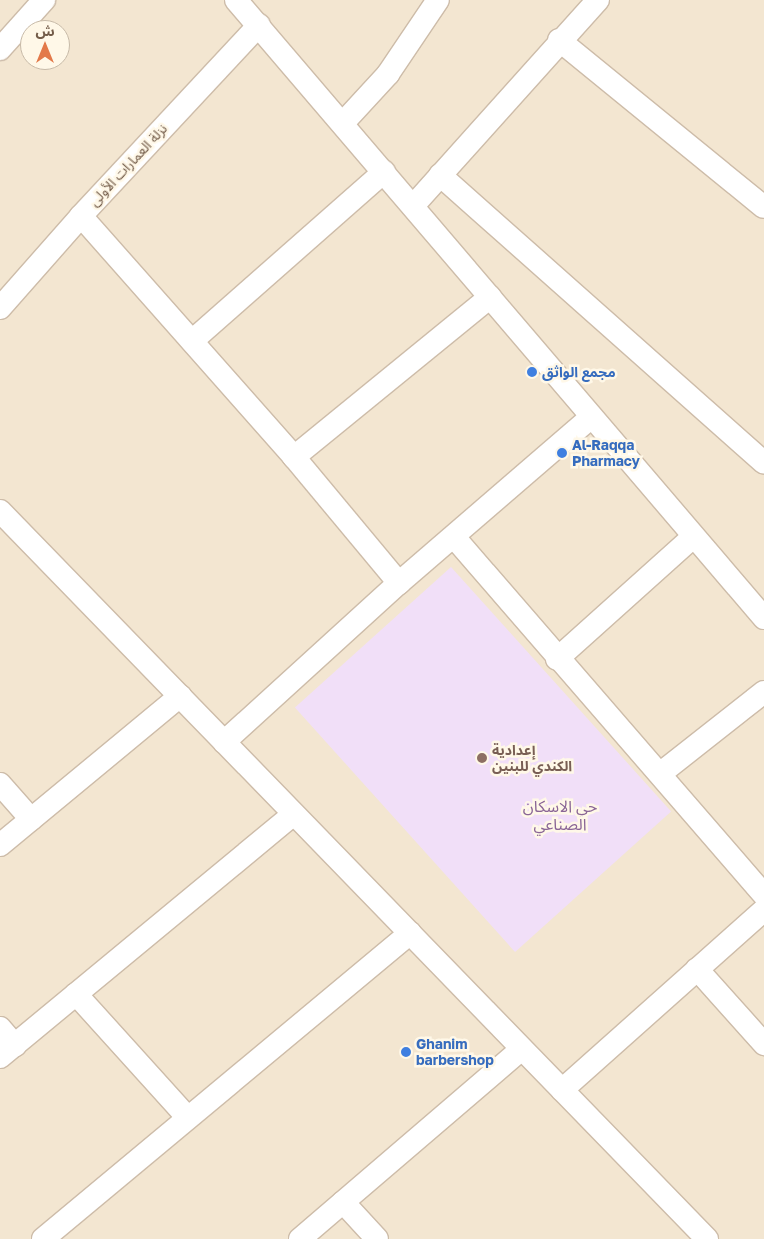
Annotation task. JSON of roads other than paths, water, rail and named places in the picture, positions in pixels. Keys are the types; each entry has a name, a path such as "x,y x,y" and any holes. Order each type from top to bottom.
{"street":[{"path":"0,49 44,0"},
{"path":"236,0 764,618"},
{"path":"343,124 388,74 438,0"},
{"path":"413,206 559,40 598,0"},
{"name":"نزلة العمارات الأولى","path":"2,301 259,25"},
{"path":"559,40 764,207"},
{"path":"192,340 384,172"},
{"path":"440,175 764,463"},
{"path":"80,216 294,457 399,583"},
{"path":"294,457 490,297"},
{"path":"224,742 399,583 591,417"},
{"path":"0,511 707,1239"},
{"path":"557,659 694,536"},
{"path":"454,537 557,659 661,773 764,895"},
{"path":"661,773 764,692"},
{"path":"0,845 180,696"},
{"path":"0,784 31,819"},
{"path":"0,1028 7,1051 294,814"},
{"path":"562,1090 764,910"},
{"path":"43,1239 410,933"},
{"path":"697,969 764,1044"},
{"path":"76,994 188,1118"},
{"path":"300,1239 522,1049"},
{"path":"343,1202 377,1239"}],"place":[{"name":"مجمع الواثق","path":"532,372"},
{"name":"Al-Raqqa Pharmacy","path":"562,453"},
{"name":"إعدادية الكندي للبنين","path":"482,758"},
{"name":"Ghanim barbershop","path":"406,1052"}],"district":[{"name":"حي الاسكان الصناعي","path":"560,815"}]}
